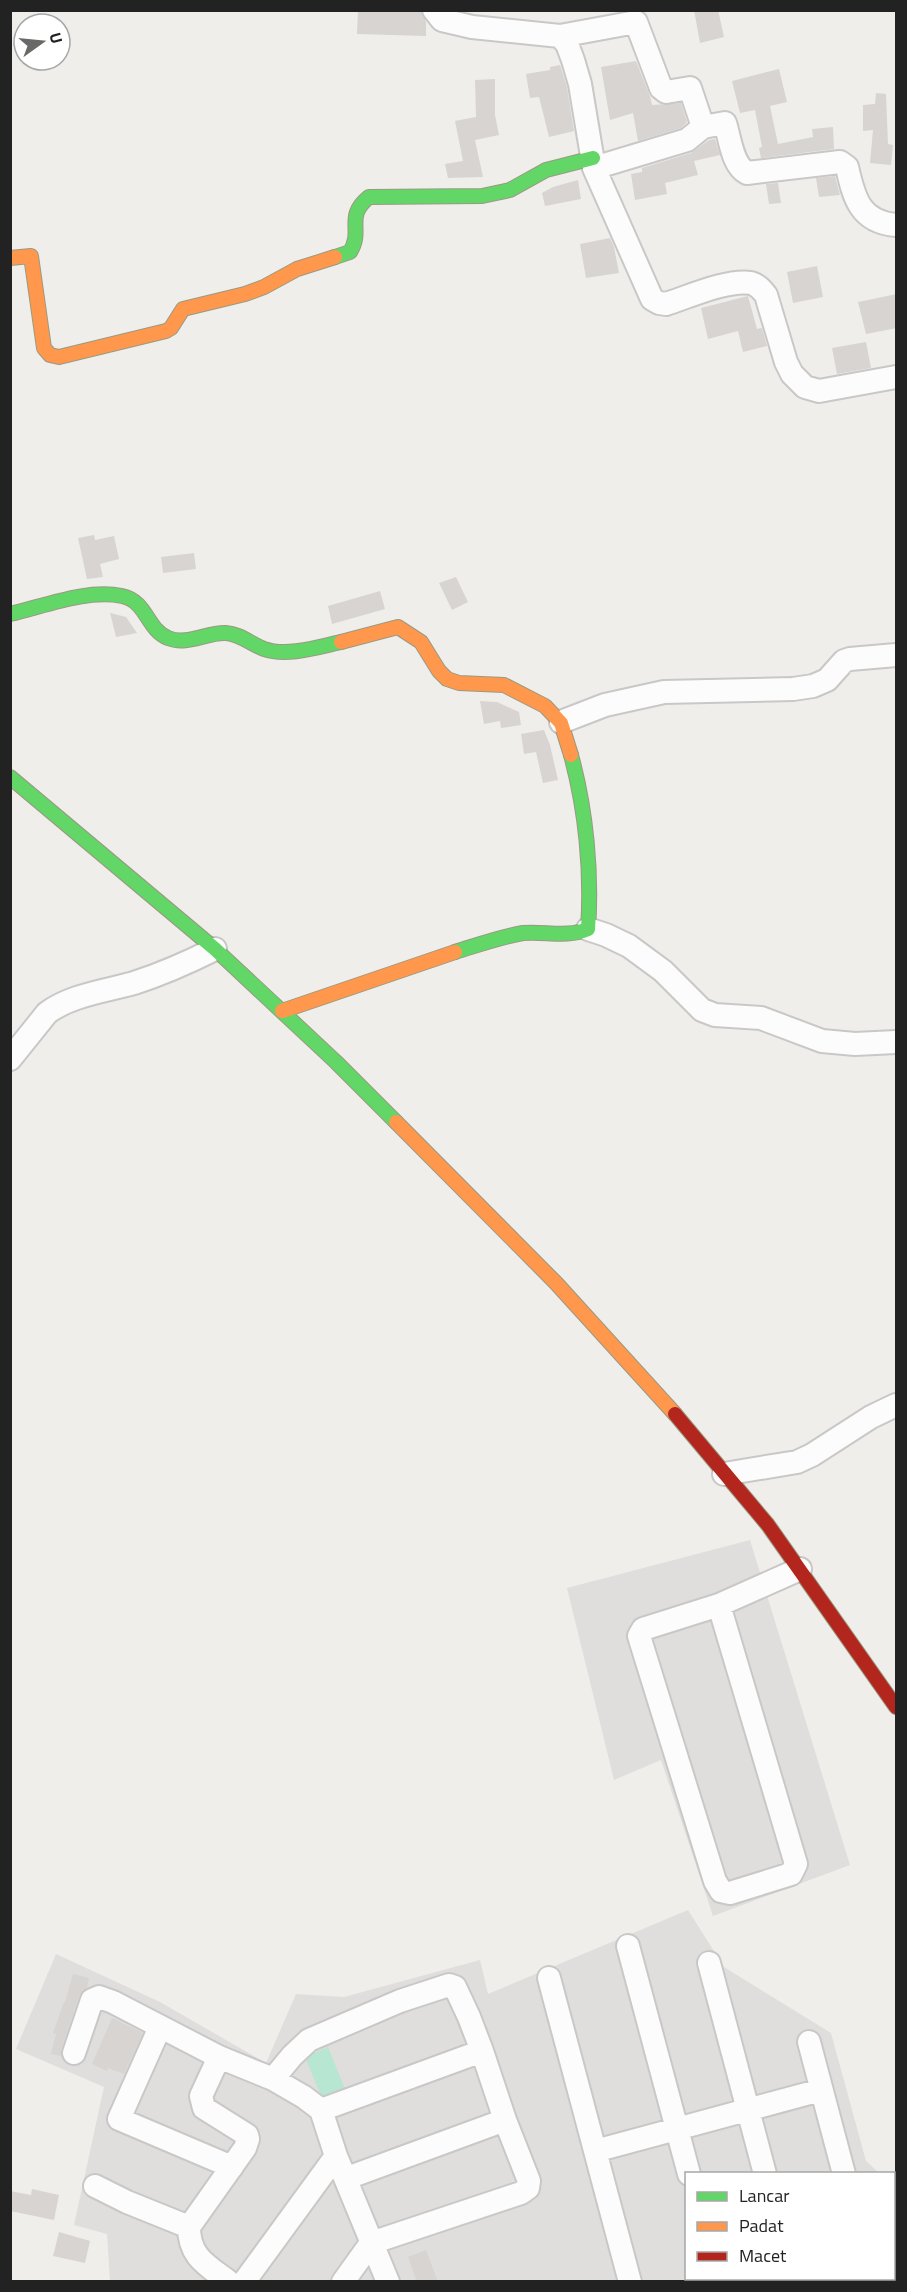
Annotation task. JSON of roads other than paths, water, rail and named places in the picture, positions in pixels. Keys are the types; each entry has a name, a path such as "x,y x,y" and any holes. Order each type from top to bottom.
{"street":[{"path":"434,10 442,20 472,27 560,36 636,16 661,88 666,92 690,88 703,127"},
{"path":"560,36 573,60 580,84 594,163 652,299 666,304 734,284 752,283 761,288 766,295 786,362 792,374 806,387 819,391 897,377"},
{"path":"10,258 31,256 44,348 46,353 53,357 66,356 166,331 171,328 183,309 245,294 264,287 297,269 350,252 356,237 355,211 360,202 369,197 482,196 510,190 546,170 594,163 687,140 703,127 725,123 739,167 747,173 840,162 847,167 857,202 864,212 875,220 897,225"},
{"path":"10,614 103,594 123,595 144,609 160,634 168,639 192,639 226,633 274,651 299,650 398,627 422,642 440,673 449,680 464,683 490,682 511,687 538,701 561,722 573,757 585,849 588,930"},
{"path":"561,722 605,705 664,692 793,689 813,686 826,680 844,661 862,657 897,655"},
{"path":"10,777 215,949 336,1062 549,1275 693,1435 768,1525 897,1707"},
{"path":"282,1011 497,938 526,933 577,934 588,930 606,935 629,946 663,971 702,1010 715,1015 761,1018 822,1041 855,1044 897,1042"},
{"path":"10,1059 53,1008 136,982 184,964 215,949"},
{"path":"724,1474 797,1462 812,1455 871,1417 897,1405"},
{"path":"718,1605 796,1864 791,1874 730,1893 721,1891 716,1881 639,1635 643,1629 718,1605 800,1569"},
{"path":"628,1946 688,2172"},
{"path":"709,1963 764,2172"},
{"path":"549,1978 630,2282"},
{"path":"273,2079 309,2040 400,2001 449,1985 455,1987 482,2051 505,2120 529,2181 528,2188 521,2193 371,2243 343,2282"},
{"path":"74,2053 90,2005 95,1997 113,2002 219,2057 273,2079 304,2097 321,2110 336,2156 388,2282"},
{"path":"160,2026 119,2119 232,2167"},
{"path":"808,2042 843,2172"},
{"path":"321,2110 482,2051"},
{"path":"219,2057 201,2096 201,2101 204,2108 247,2134 248,2139 245,2148 189,2227 189,2237 193,2252 229,2282"},
{"path":"595,2151 821,2090"},
{"path":"346,2178 505,2120"},
{"path":"244,2282 336,2156"},
{"path":"95,2186 127,2202 189,2227"}]}
